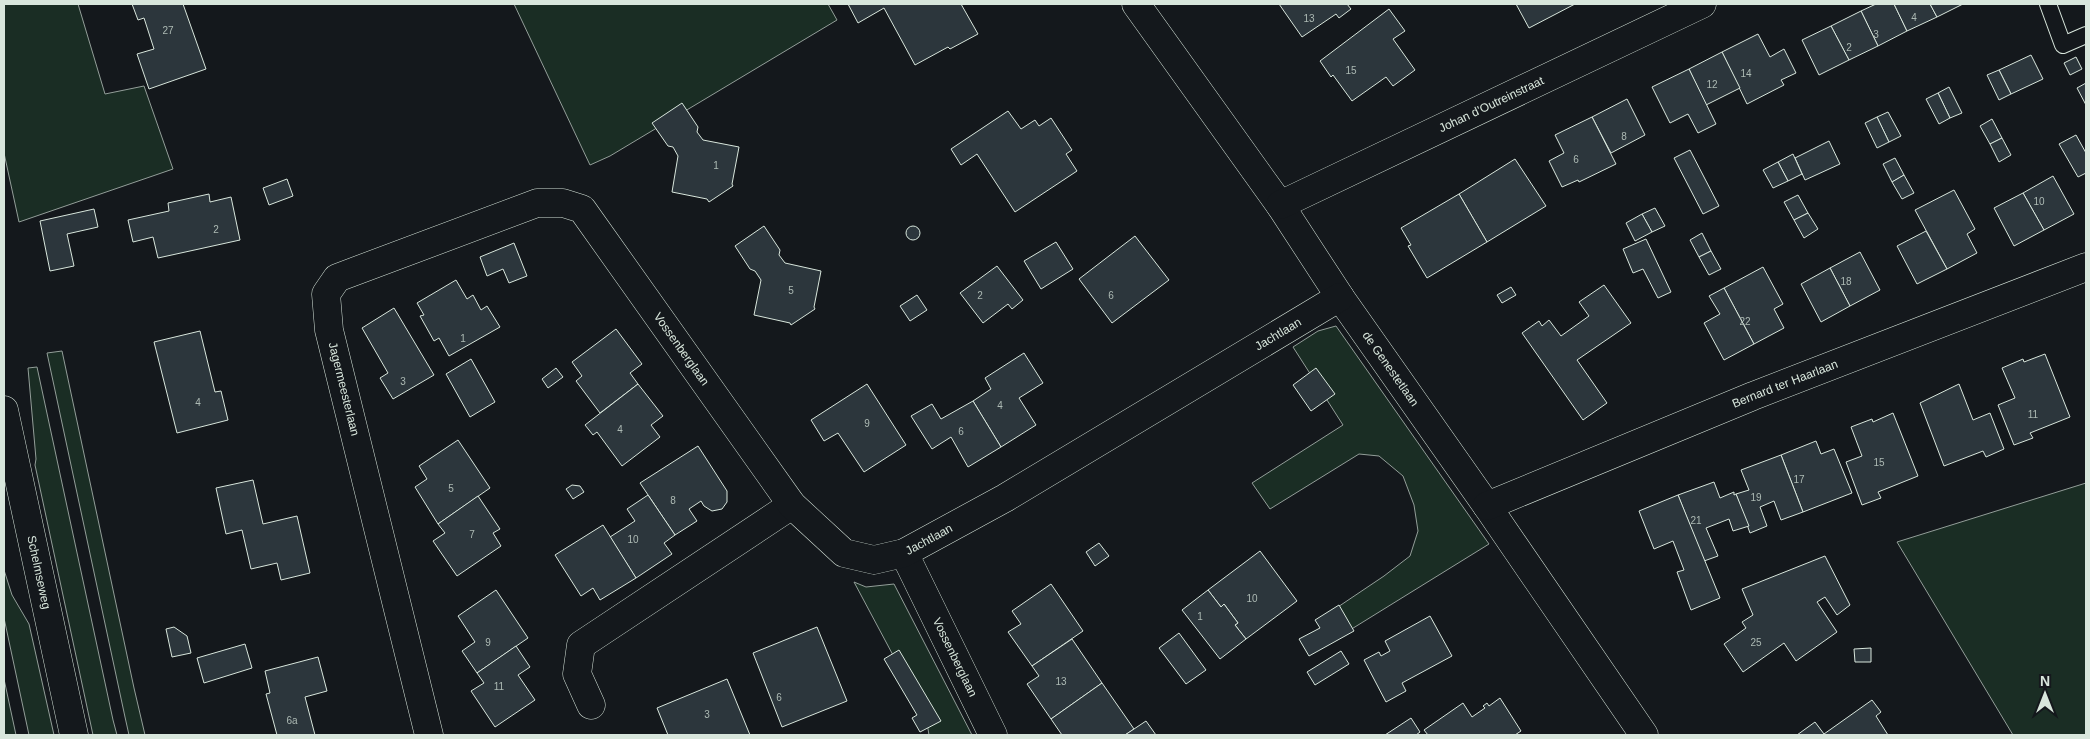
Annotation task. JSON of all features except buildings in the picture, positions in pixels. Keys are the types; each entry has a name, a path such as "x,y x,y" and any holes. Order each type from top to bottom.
{"street":[{"name":"de Genestetlaan","path":"1136,4 1280,205 1340,297 1488,506 1644,735"},
{"name":"Johan d'Outreinstraat","path":"1280,205 1702,4"},
{"name":"Jagermeesterlaan","path":"429,735 330,330 326,294 337,278 537,204 563,204"},
{"name":"Vossenberglaan","path":"563,204 582,210 792,505"},
{"name":"Bernard ter Haarlaan","path":"1488,506 1753,396 2086,267"},
{"name":"Jachtlaan","path":"792,505 844,554 874,560 904,554 1005,498 1340,297"},
{"name":"Schelmseweg","path":"4,410 74,735"},
{"path":"591,705 577,674 581,645 792,505"},
{"name":"Vossenberglaan","path":"904,554 993,735"}],"lane":[{"path":"2048,4 2063,45 2086,36"}],"green space":[{"path":"4,4 78,4 105,94 144,86 173,169 19,222 4,153"},
{"path":"514,4 828,4 837,20 610,156 590,165"},
{"path":"1336,326 1489,544 1329,643 1320,619 1410,556 1418,531 1414,505 1403,476 1379,456 1359,454 1270,509 1252,483 1343,425 1293,347 1318,331"},
{"path":"62,351 145,735 129,735 125,717 47,353"},
{"path":"37,367 117,735 93,735 35,465 28,368"},
{"path":"2086,483 2086,735 2013,735 1897,542"},
{"path":"4,570 12,595 29,624 54,735 29,735 4,618"},
{"path":"854,582 866,587 894,584 972,735 929,735 926,717"},
{"path":"4,679 16,735 4,735"}]}
